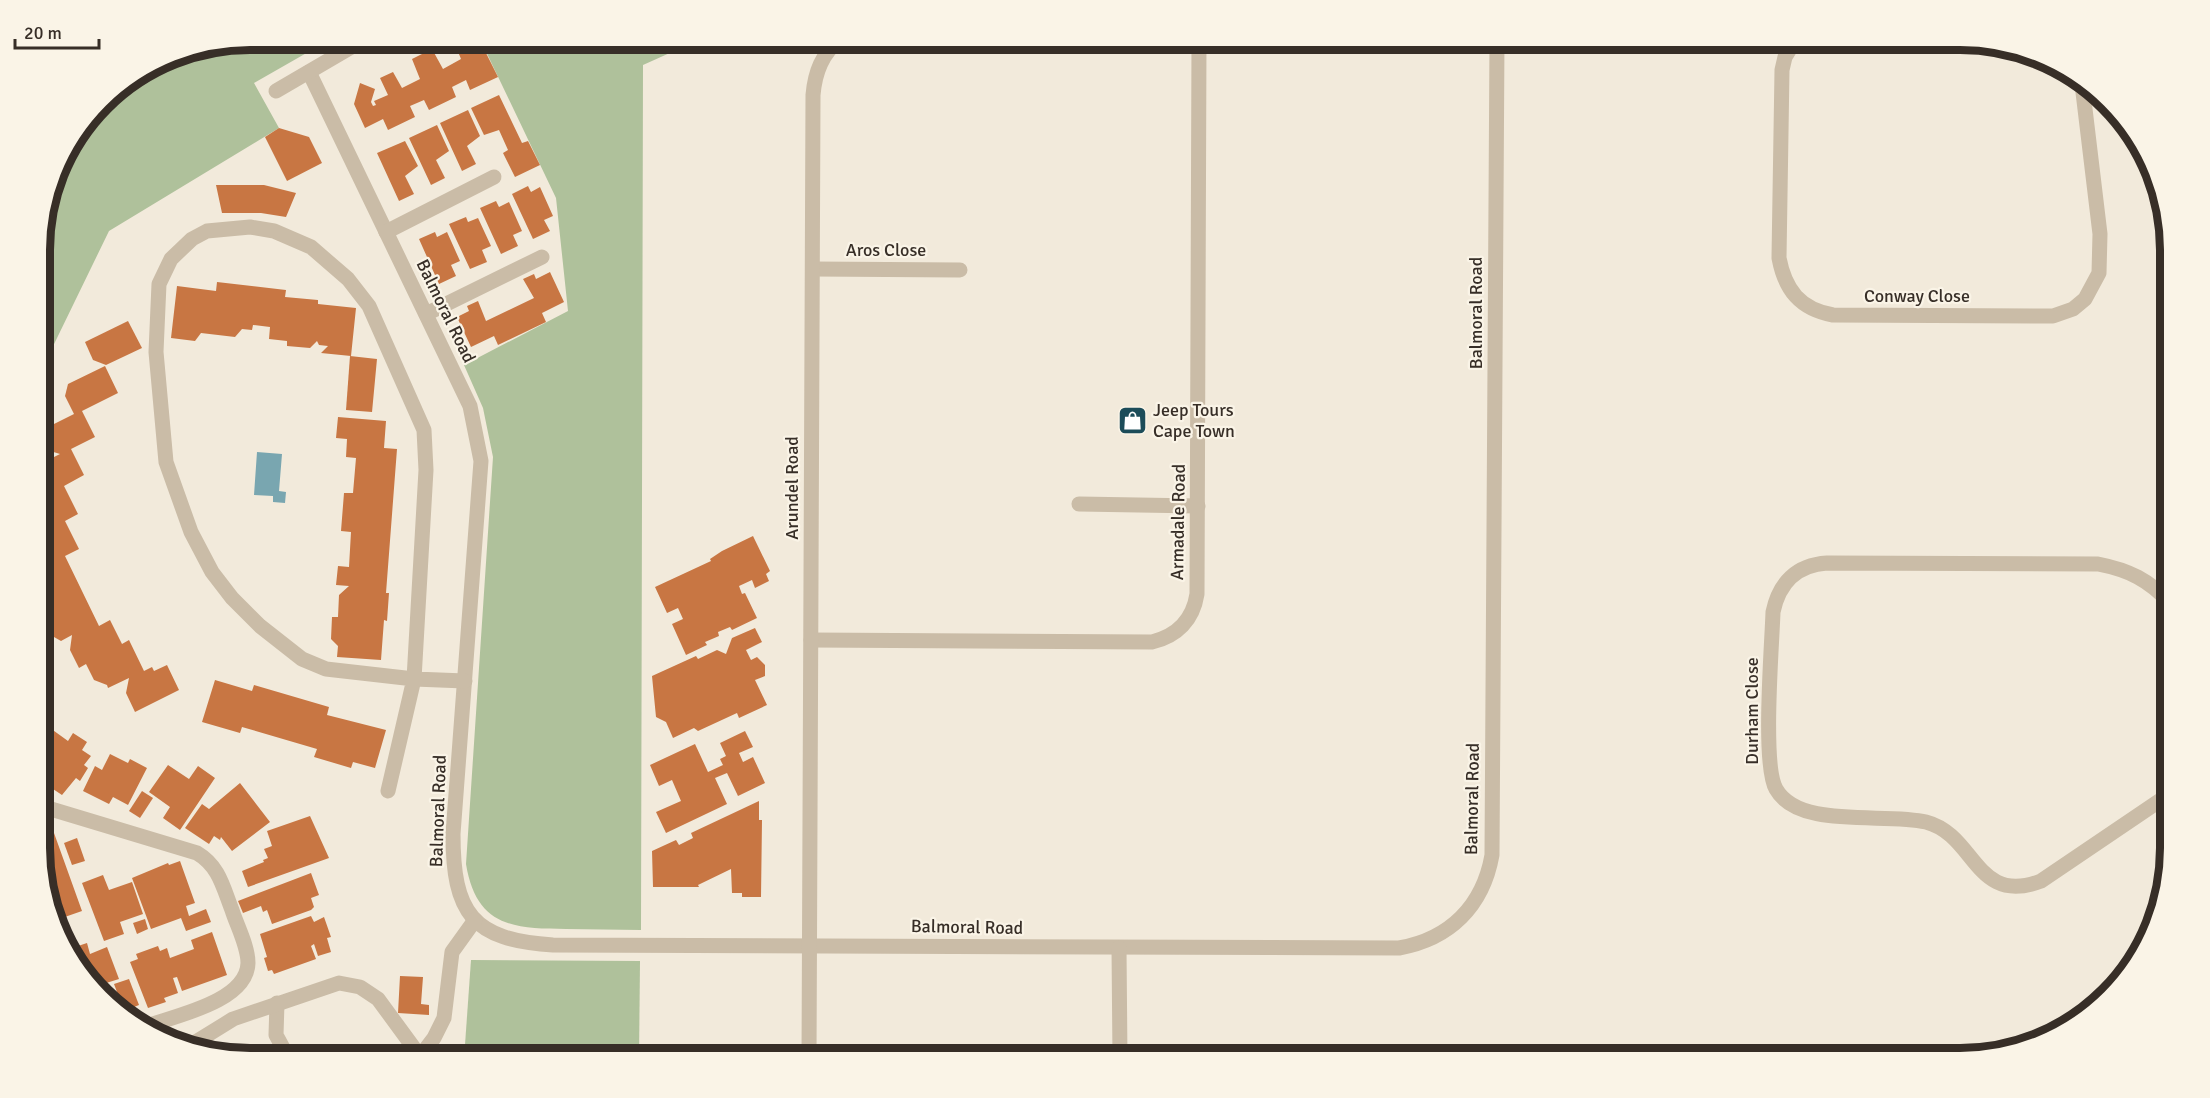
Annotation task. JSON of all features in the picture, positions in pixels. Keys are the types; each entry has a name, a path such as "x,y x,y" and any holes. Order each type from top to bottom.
{"street":[{"path":"276,91 346,50"},
{"name":"Arundel Road","path":"809,1048 814,81 824,56 830,50"},
{"name":"Armadale Road","path":"811,640 1139,643 1165,639 1186,623 1195,604 1198,506 1199,50"},
{"name":"Balmoral Road","path":"309,72 470,406 481,461 453,834 453,868 459,894 475,920 500,937 522,943 1399,948 1417,945 1449,930 1474,904 1483,889 1492,855 1497,50"},
{"name":"Conway Close","path":"1789,50 1782,70 1779,258 1783,279 1793,295 1804,306 1833,315 2053,316 2073,309 2085,299 2099,273 2100,234 2083,92"},
{"path":"386,232 494,177"},
{"path":"388,791 414,679 426,470 424,430 369,306 348,279 311,247 274,231 229,227 207,231 192,239 171,259 159,284 156,352 166,462 191,532 212,572 232,598 260,626 302,659 326,669 414,679 465,681"},
{"path":"426,314 542,257"},
{"name":"Aros Close","path":"813,269 960,270"},
{"path":"1079,504 1198,506"},
{"name":"Durham Close","path":"2160,592 2138,575 2098,564 1827,563 1803,567 1786,581 1776,597 1773,612 1769,746 1775,788 1791,804 1828,815 1912,819 1929,823 1958,843 1987,878 2017,887 2041,881 2160,800"},
{"path":"50,809 188,849 205,858 217,870 247,952 245,978 233,993 153,1024"},
{"path":"427,1048 444,1018 452,952 475,920"},
{"path":"1119,948 1120,1048"},
{"path":"198,1042 233,1019 328,984 339,983 360,987 378,999 414,1048"},
{"path":"277,1003 276,1035 283,1048"}],"green space":[{"path":"236,50 312,50 254,83 279,128 109,231 50,352 50,236 56,198 76,149 99,118 138,83 185,60 210,53"},
{"path":"485,50 676,50 643,65 641,930 529,928 500,920 488,912 478,900 471,885 466,864 493,457 483,408 464,365 568,311 556,198"},
{"path":"471,960 640,961 639,1048 465,1048"}],"water":[{"path":"257,452 282,454 279,491 286,492 285,503 273,502 273,496 254,495"}],"building":[{"path":"433,50 443,69 461,59 457,50 484,50 498,77 470,90 466,80 452,87 456,97 429,110 424,100 410,106 415,117 388,130 383,119 365,128 354,104 360,83 375,89 371,102 373,106 376,105 374,101 388,95 380,78 393,72 402,88 420,79 412,59"},
{"path":"499,95 522,143 528,141 540,165 515,177 503,153 508,150 499,130 484,135 471,108"},
{"path":"468,110 480,136 467,146 476,164 462,171 440,123"},
{"path":"437,125 449,151 436,160 445,178 431,185 409,138"},
{"path":"279,128 309,137 322,163 287,181 265,137"},
{"path":"405,141 418,166 405,176 414,194 399,201 377,153"},
{"path":"216,185 264,185 296,193 286,217 261,213 222,213"},
{"path":"528,186 531,192 540,187 553,216 544,220 550,231 533,239 512,194"},
{"path":"496,201 499,207 509,202 522,231 513,235 518,246 501,254 480,208"},
{"path":"466,217 468,222 478,218 491,246 482,250 487,262 470,269 449,224"},
{"path":"435,232 437,237 447,232 460,261 451,265 456,276 439,284 419,239"},
{"path":"550,272 564,302 542,313 546,322 498,345 494,336 471,347 457,317 469,311 467,306 478,301 486,321 534,298 523,279 534,274 536,279"},
{"path":"217,282 286,290 285,297 318,300 318,304 356,308 351,356 321,353 328,346 319,345 317,341 310,348 287,346 287,341 269,339 270,327 253,325 252,330 242,329 235,337 201,333 195,341 171,338 177,286 216,291"},
{"path":"128,321 142,348 106,365 93,360 85,342"},
{"path":"350,356 377,359 372,412 346,410"},
{"path":"105,366 118,393 82,411 95,437 71,449 84,475 64,486 78,514 65,521 79,549 65,556 99,626 110,620 122,644 129,640 144,671 152,667 154,671 167,665 179,690 135,712 126,693 129,678 108,688 107,685 94,680 86,664 79,668 70,650 72,635 61,641 50,635 50,459 60,454 50,451 50,426 74,414 65,396 68,384"},
{"path":"338,417 386,421 384,448 397,449 386,593 389,593 387,621 384,620 381,660 337,657 338,646 331,639 332,617 338,617 339,595 349,586 336,585 338,566 349,567 351,532 341,531 344,493 353,493 356,458 346,457 347,439 336,438"},
{"path":"753,536 770,571 766,574 769,581 755,588 752,580 739,586 757,618 732,630 730,627 718,632 719,636 705,642 707,645 686,655 672,624 683,619 678,608 667,613 655,587 711,561 710,559 722,551"},
{"path":"755,628 762,642 746,650 751,660 757,657 765,665 765,676 755,680 767,705 739,718 737,713 698,731 694,728 673,738 666,722 656,717 652,676 696,656 698,659 717,650 726,654 732,638"},
{"path":"215,680 252,691 254,685 329,707 327,715 386,730 375,768 353,762 351,768 314,757 317,749 242,727 240,733 202,722"},
{"path":"50,728 68,741 73,733 87,742 82,750 91,756 84,765 88,768 80,781 76,778 62,795 53,789 50,794"},
{"path":"745,731 753,747 739,753 743,762 753,757 765,783 738,796 727,773 715,778 727,804 666,833 656,812 681,801 672,780 659,786 650,765 695,744 708,772 723,765 720,759 726,756 720,743"},
{"path":"110,754 128,763 130,759 147,768 128,805 113,797 109,804 83,791 95,766 102,770"},
{"path":"168,765 189,779 198,766 215,778 180,830 163,818 170,807 149,792"},
{"path":"240,783 270,822 232,851 221,837 220,840 214,836 209,844 185,828 202,804 209,809"},
{"path":"142,791 153,798 140,818 129,811"},
{"path":"759,801 759,820 762,820 761,897 742,897 742,893 732,893 731,869 698,885 699,887 653,887 652,851 676,840 679,845 693,838 691,833"},
{"path":"310,816 329,858 248,887 242,871 268,858 264,849 272,846 267,831"},
{"path":"54,833 82,911 62,918 51,875 50,835"},
{"path":"77,838 85,861 72,865 64,843"},
{"path":"180,861 195,903 186,906 189,916 206,909 211,922 186,931 181,918 151,929 132,878 168,863 169,865"},
{"path":"311,873 319,895 311,898 314,907 311,910 272,924 267,910 263,912 261,906 243,913 238,901"},
{"path":"103,875 109,890 132,882 143,914 120,922 124,934 104,941 82,883"},
{"path":"311,916 314,922 324,917 331,937 327,938 331,952 318,956 314,944 311,946 316,959 274,974 272,970 268,971 264,958 267,957 260,934"},
{"path":"145,919 148,929 137,934 133,923"},
{"path":"212,932 227,975 182,991 177,977 173,978 178,993 164,998 166,1002 148,1008 130,962 138,959 136,954 158,946 160,951 167,948 170,958 194,949 191,940"},
{"path":"87,943 90,954 107,947 119,979 103,984 83,960 76,947"},
{"path":"400,976 423,977 421,1004 429,1005 429,1015 398,1013"},
{"path":"129,979 139,1005 130,1009 120,1001 114,984"}],"place":[{"name":"Jeep Tours Cape Town","path":"1132,420"}]}
